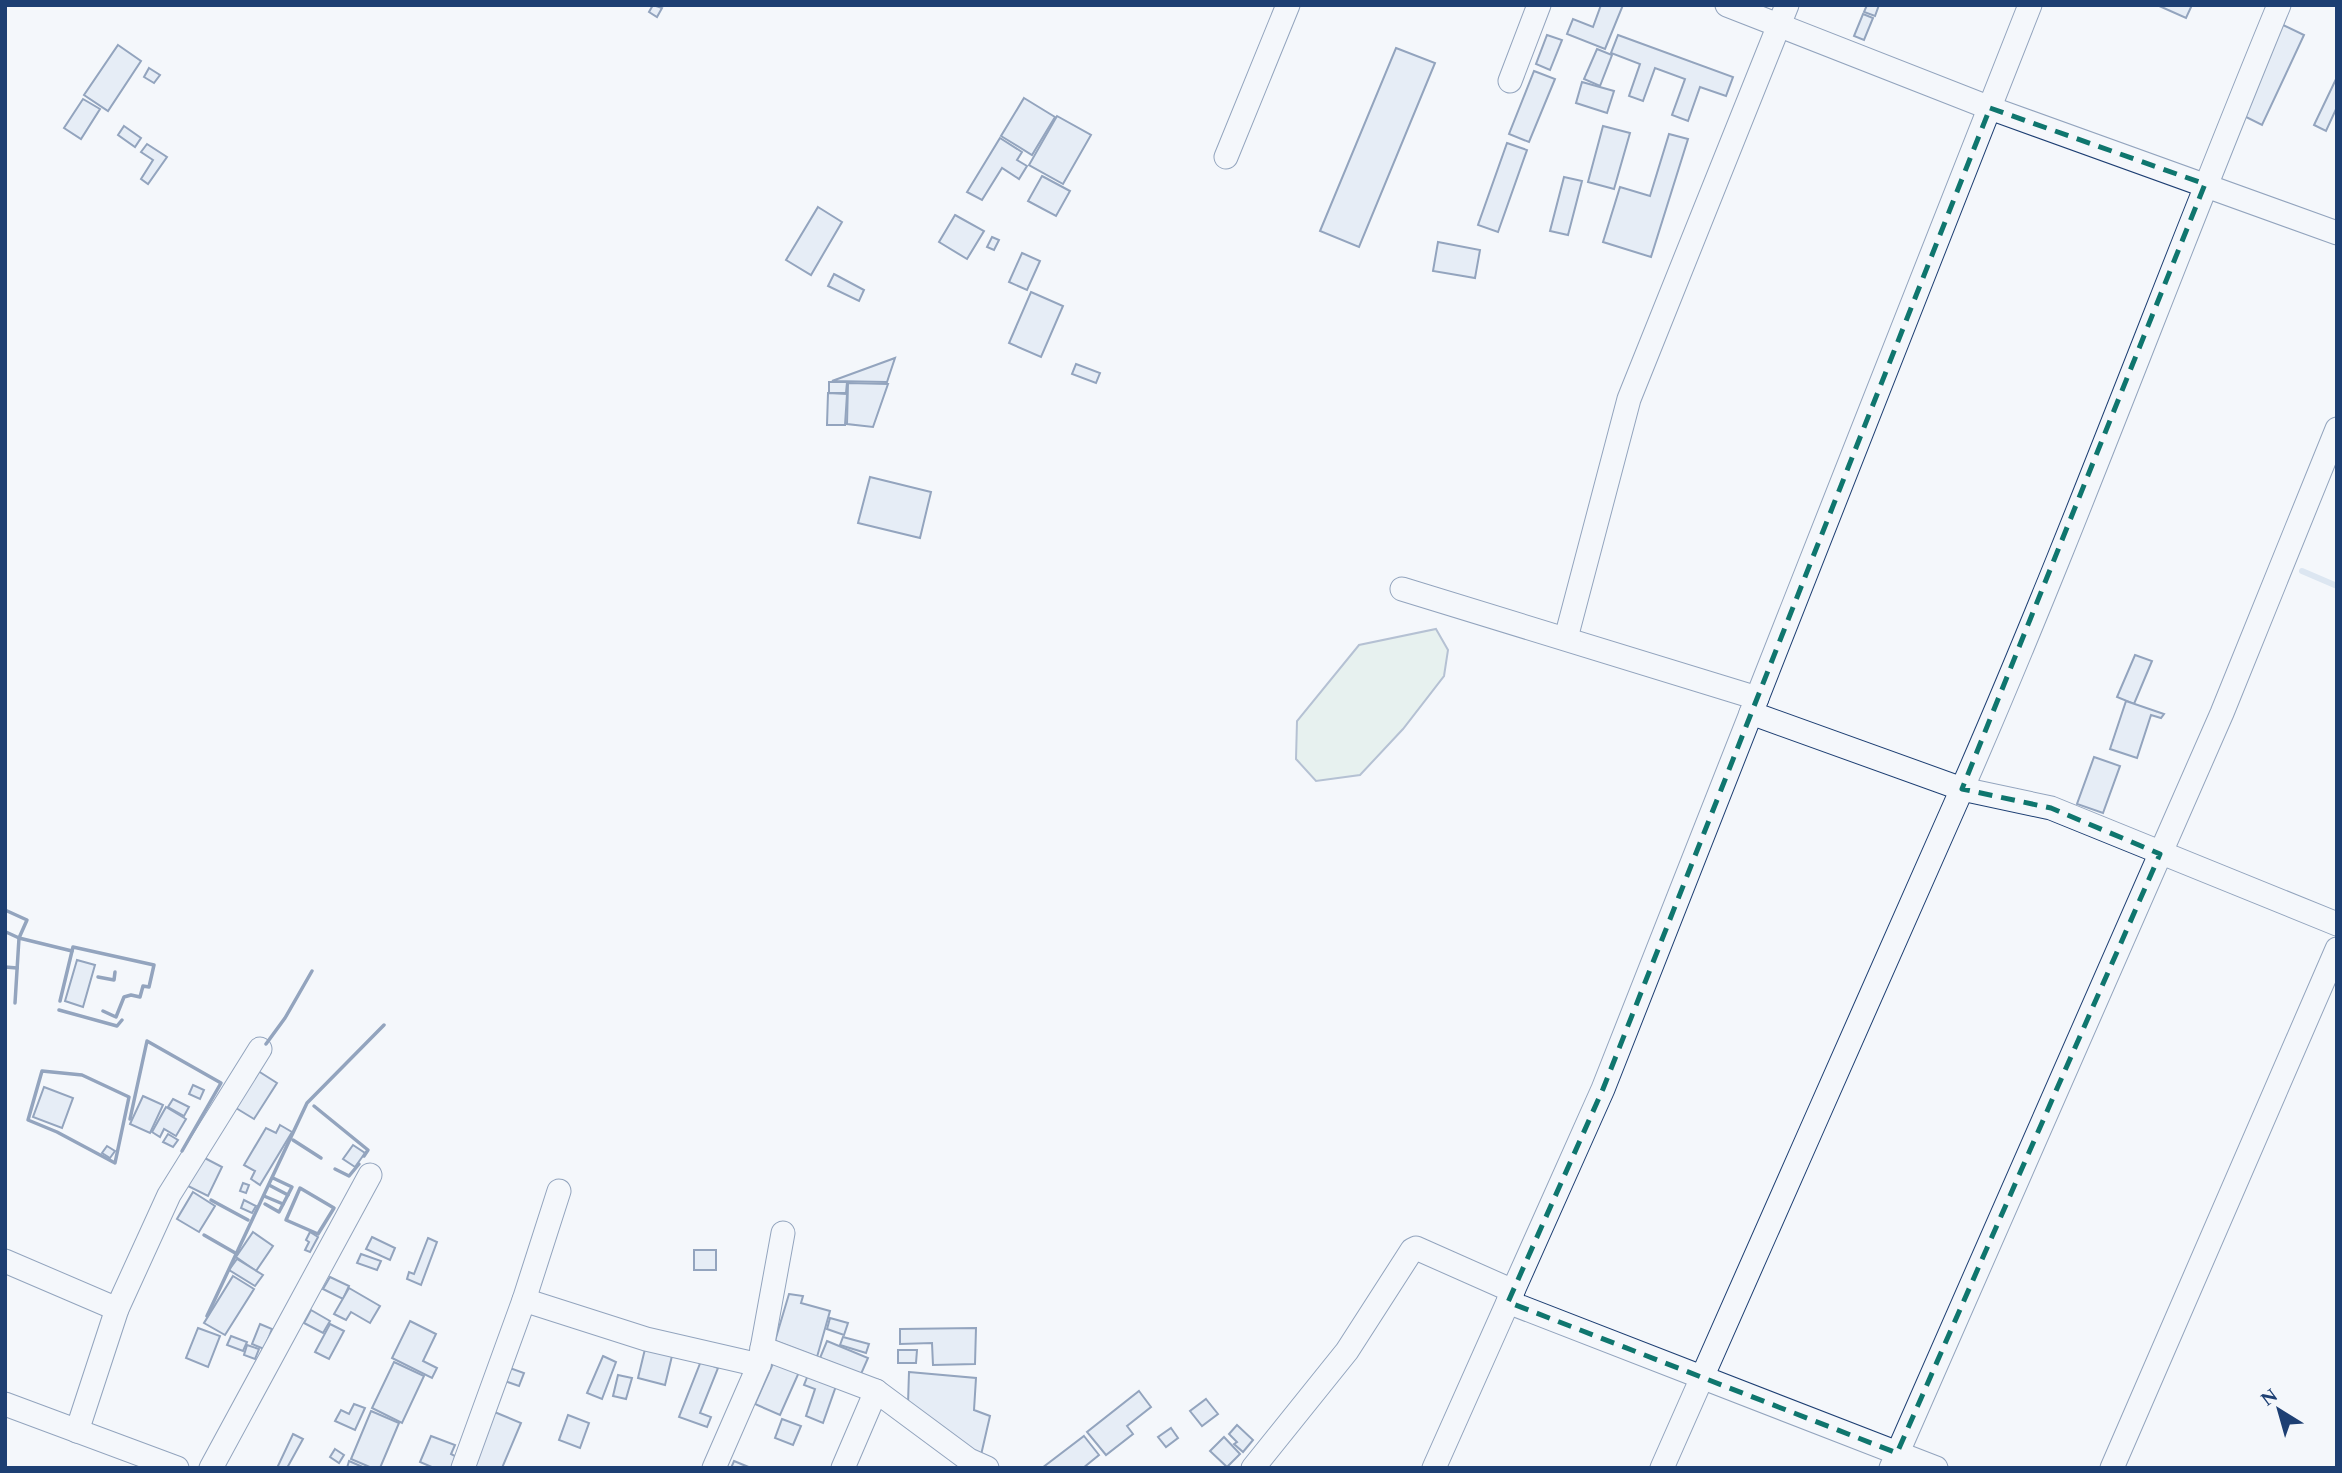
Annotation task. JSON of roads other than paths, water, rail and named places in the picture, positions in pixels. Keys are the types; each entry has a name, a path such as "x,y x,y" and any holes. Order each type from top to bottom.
{"street":[{"path":"1226,157 1288,5"},
{"path":"1510,81 1539,5"},
{"path":"1727,5 1783,15 1990,108 2337,233"},
{"path":"1434,1468 1603,1089 2030,5"},
{"path":"1662,1468 1962,789 2074,518 2205,184 2279,5"},
{"path":"1566,638 1629,399 1783,15"},
{"path":"1894,1460 2222,713 2337,429"},
{"path":"1402,589 1566,638 1754,705 1962,789 2051,808 2337,924"},
{"path":"2112,1468 2337,950"},
{"path":"77,1431 117,1309 169,1195 260,1049"},
{"path":"211,1468 370,1175"},
{"path":"463,1468 524,1300 559,1191"},
{"path":"714,1468 761,1357 783,1233"},
{"path":"1253,1468 1348,1351 1412,1250 1416,1248 1511,1296 1894,1460 1937,1468"},
{"path":"5,1261 117,1309"},
{"path":"524,1300 646,1339 761,1357 876,1391 974,1465"},
{"path":"843,1468 876,1391"},
{"path":"5,1404 177,1468"}],"waterway":[{"path":"2302,571 2337,586"}]}
